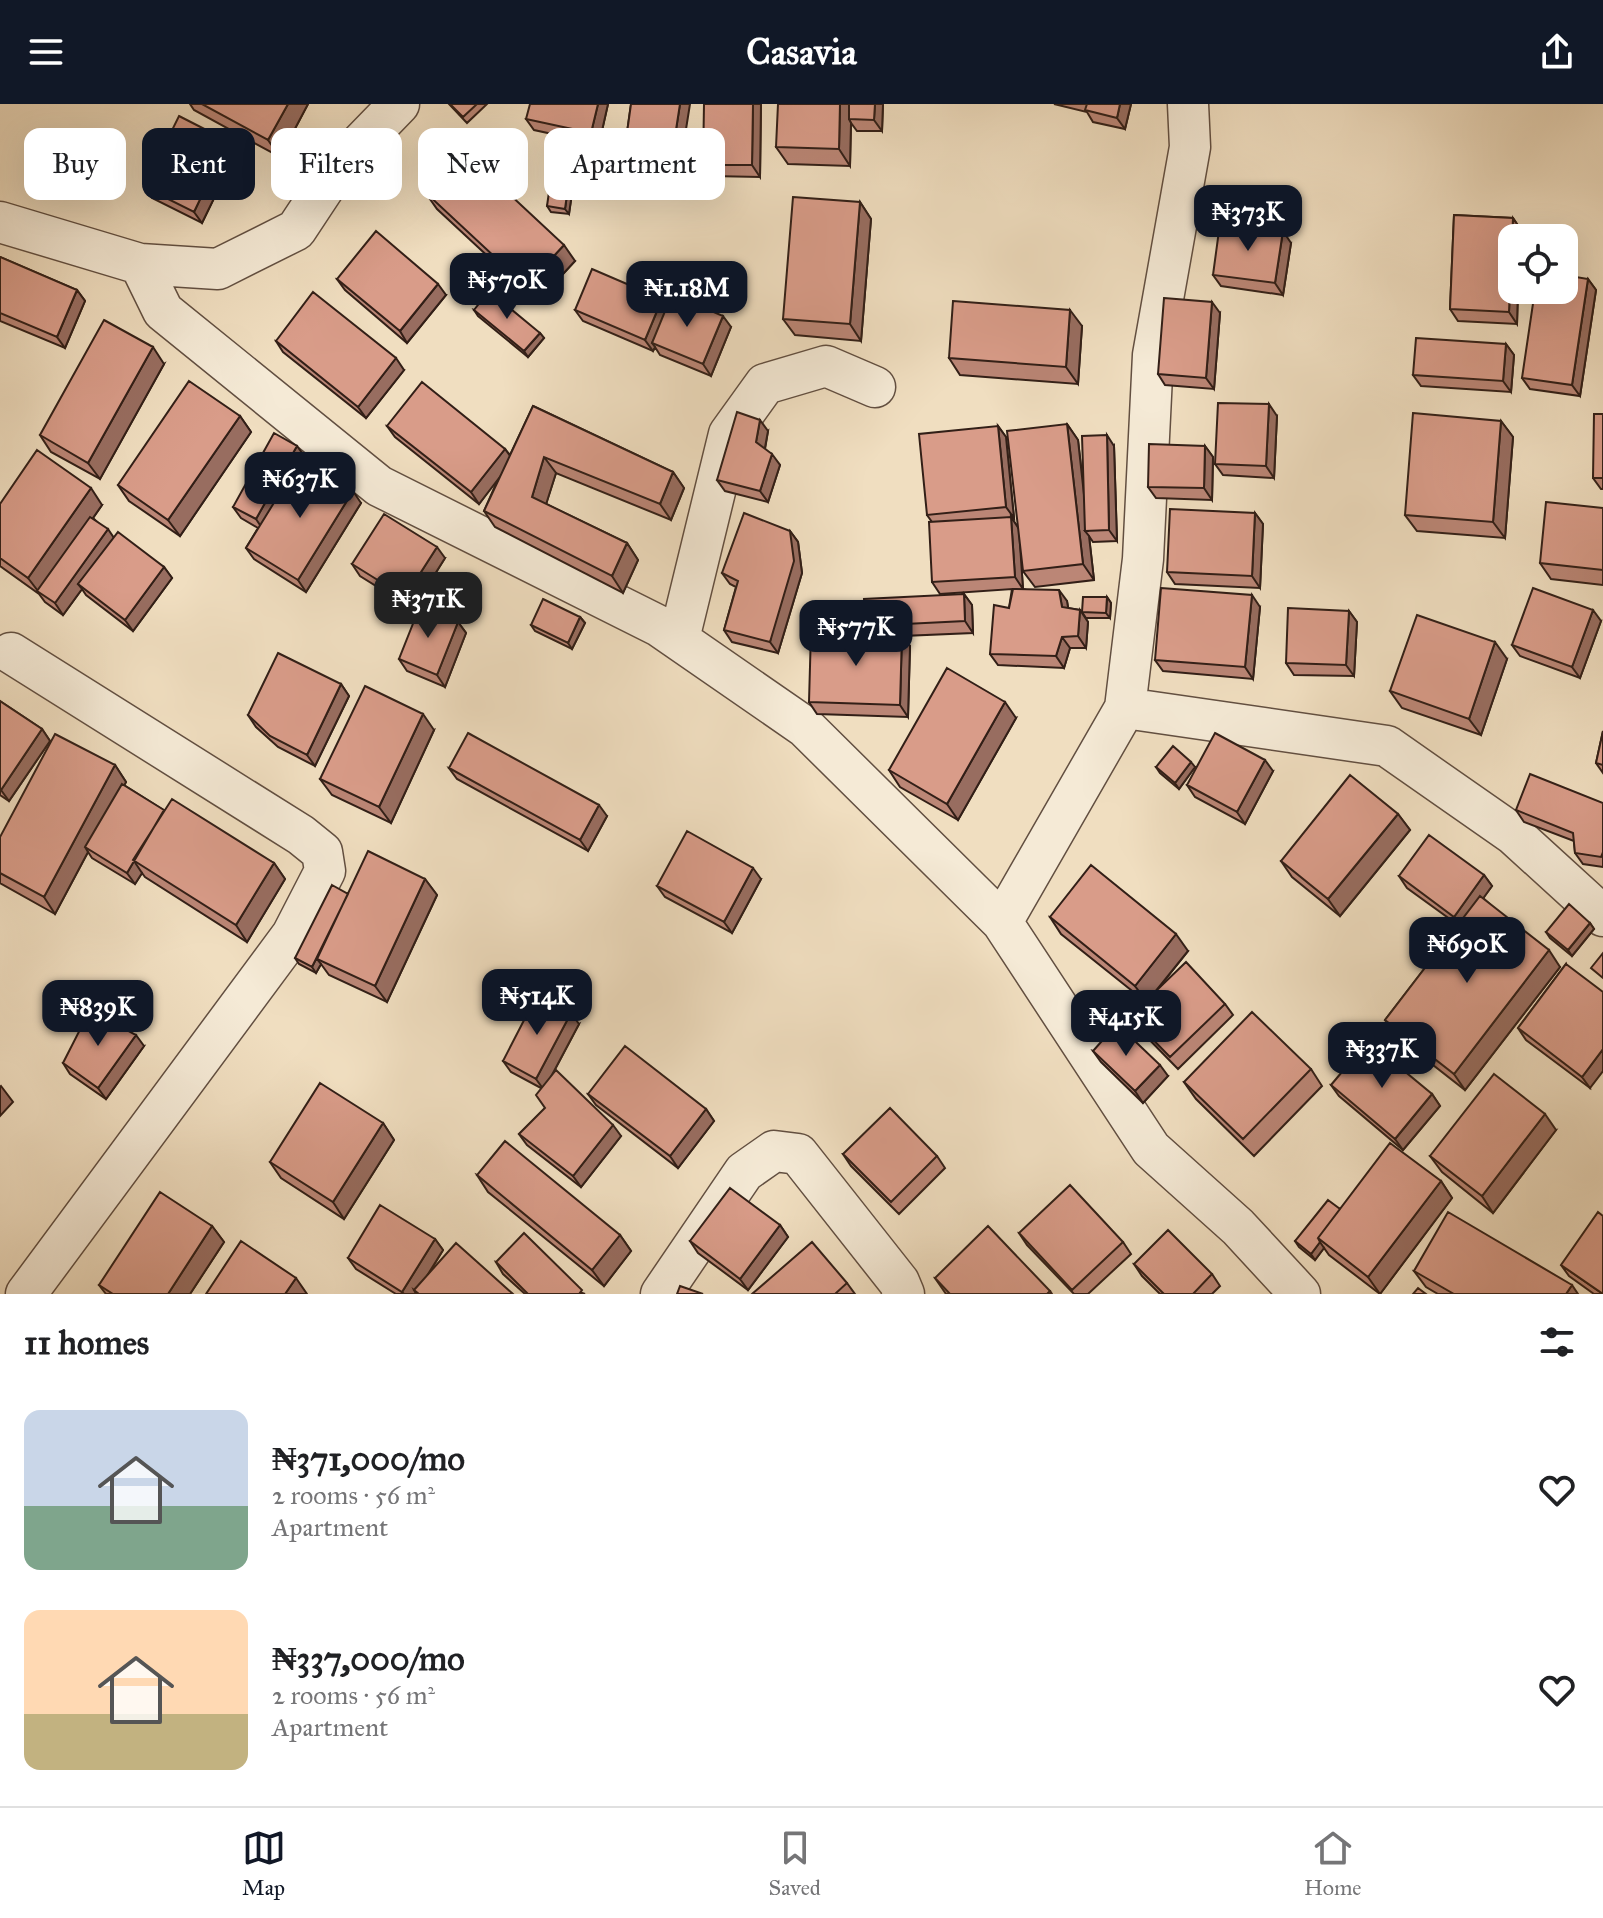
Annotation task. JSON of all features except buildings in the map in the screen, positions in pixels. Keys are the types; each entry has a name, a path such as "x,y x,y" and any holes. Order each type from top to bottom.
{"street":[{"path":"0,222 140,264 218,269 296,230 337,168 399,104"},
{"path":"1002,922 1125,708 1143,559 1153,355 1190,147 1188,104"},
{"path":"140,264 163,311 379,486 659,626 805,727 1002,922 1151,1149 1238,1227 1300,1294"},
{"path":"679,639 729,434 765,384 826,366 875,387"},
{"path":"11,653 301,835 322,852 325,871 292,935 26,1294"},
{"path":"1125,708 1387,746 1513,834 1603,916"},
{"path":"661,1294 744,1172 774,1151 798,1154 899,1282 904,1294"}]}
